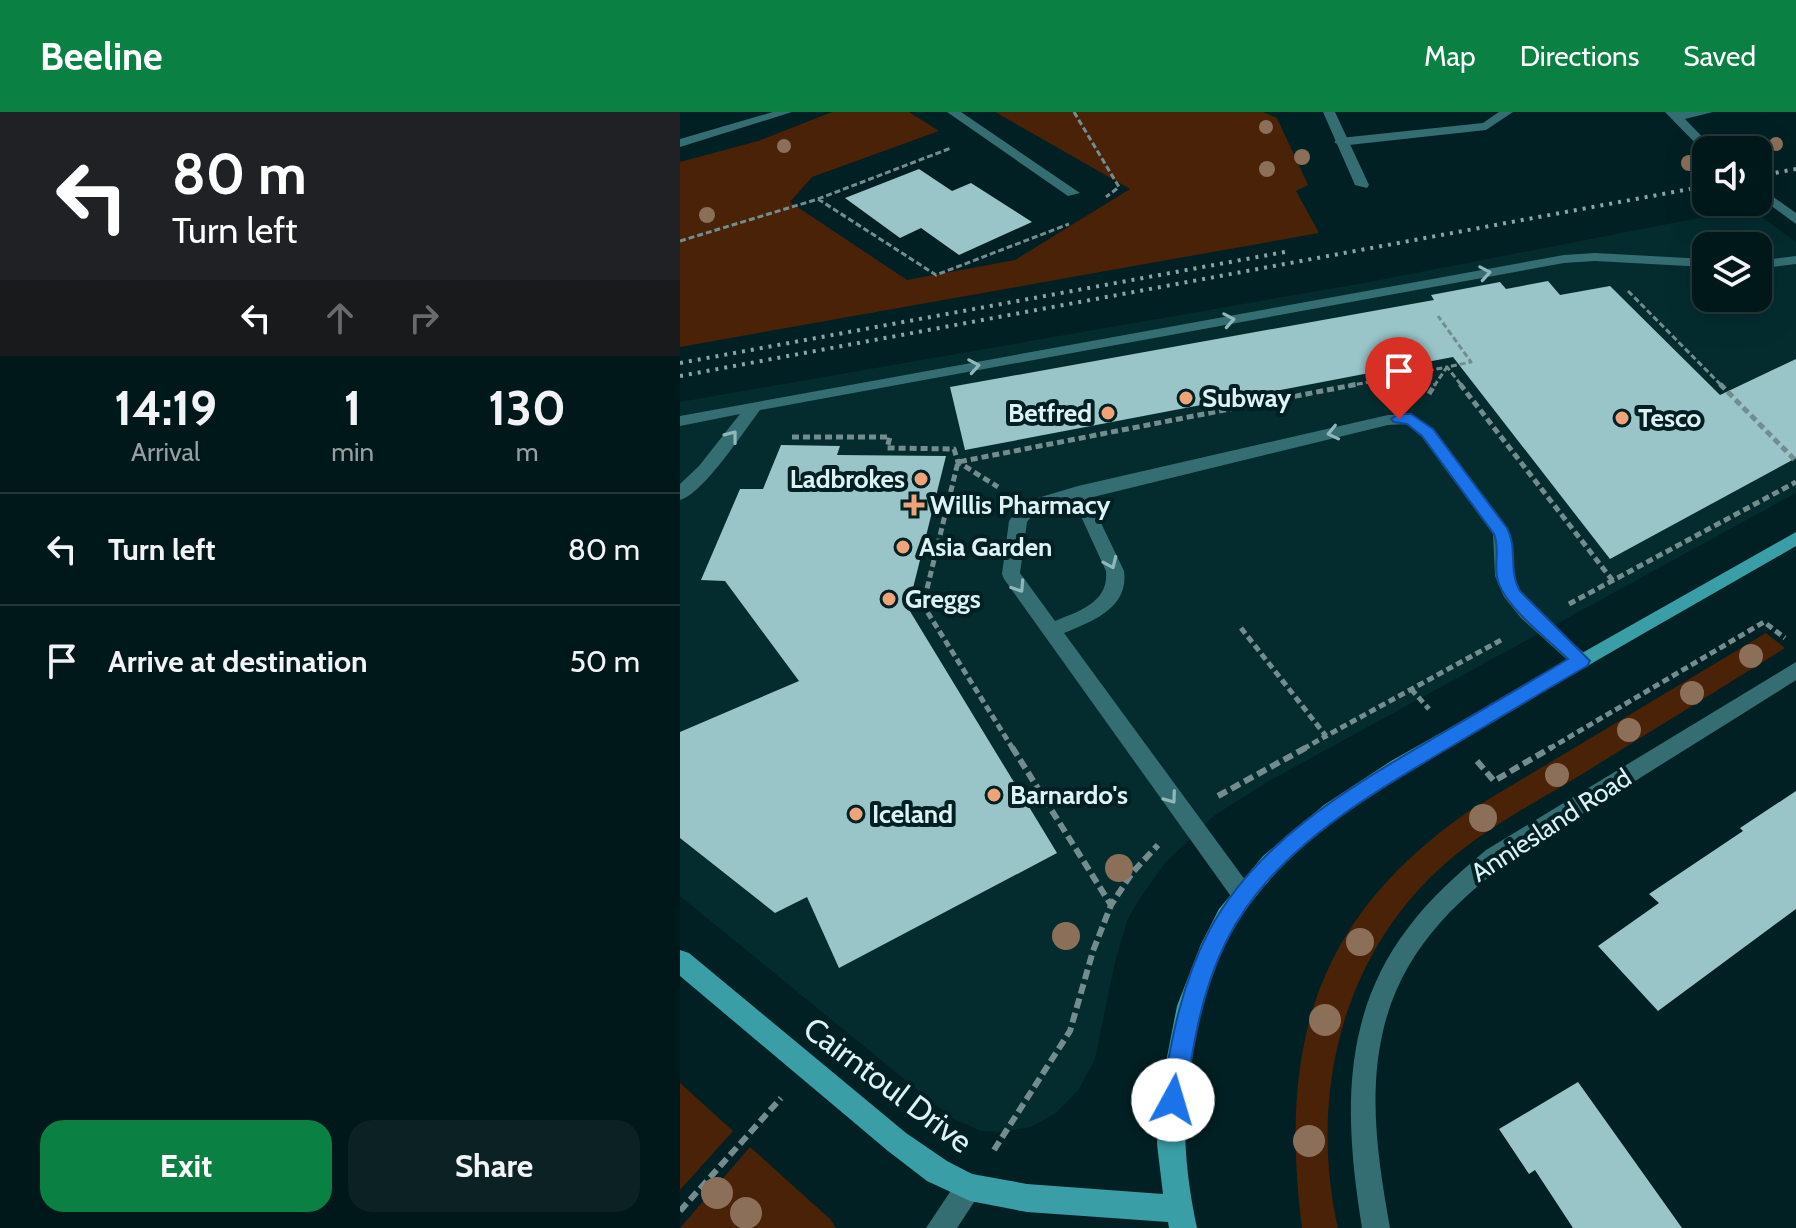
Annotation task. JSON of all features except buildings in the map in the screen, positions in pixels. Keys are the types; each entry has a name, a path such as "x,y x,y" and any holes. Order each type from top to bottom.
{"street":[{"path":"680,143 786,112"},
{"path":"953,112 1073,193"},
{"path":"1329,112 1362,185"},
{"path":"1340,142 1486,126 1507,112"},
{"path":"1673,114 1707,112"},
{"path":"1673,114 1695,136"},
{"path":"1772,201 1796,220"},
{"path":"680,421 1564,259 1595,257 1692,262"},
{"path":"1772,263 1796,260"},
{"path":"680,494 705,470 755,406"},
{"path":"1243,895 1011,574 1018,521 1030,506 1078,492 1388,420 1411,419 1428,433 1501,532 1506,543 1506,581 1514,595 1581,661"},
{"path":"1050,631 1101,606 1117,592 1115,571 1078,492"},
{"path":"1180,1218 1170,1132 1176,1069 1185,1020 1216,938 1243,895 1284,851 1329,814 1399,766 1796,538"},
{"name":"Anniesland Road","path":"1376,1228 1364,1170 1361,1079 1370,1033 1404,951 1435,910 1464,880 1494,857 1796,670"},
{"name":"Cairntoul Drive","path":"680,961 807,1069 937,1171 970,1187 1027,1198 1180,1218"},
{"path":"940,1228 970,1187"}],"path":[{"path":"1074,112 1119,187 1095,206"},
{"path":"680,241 818,199 987,135"},
{"path":"818,199 936,275 1071,224"},
{"path":"1595,257 1796,461"},
{"path":"958,462 1471,362 1417,286"},
{"path":"1411,419 1447,367"},
{"path":"1447,367 1613,581"},
{"path":"789,437 890,437 887,448 954,449 958,462 923,605 1111,905"},
{"path":"958,462 1030,506"},
{"path":"1411,689 1494,781 1764,622 1796,647"},
{"path":"970,1187 1070,1031 1093,951 1111,905 1132,873 1186,819 1242,781 1326,736"},
{"path":"680,1211 807,1069"}],"shaded area":[{"path":"832,112 909,112 939,131 812,177 790,202 907,280 1015,260 1130,189 995,112 1263,112 1277,118 1308,185 1296,191 1319,233 680,347 680,162 758,141"},
{"path":"1709,216 1761,216 1796,242 1796,493 1269,781 1215,815 1165,863 1127,921 1115,962 1095,1059 1079,1089 1056,1113 1031,1127 1002,1132 981,1131 952,1118 680,896 680,402 1369,282"},
{"path":"1766,633 1785,648 1496,826 1462,849 1411,898 1381,939 1358,983 1342,1029 1332,1078 1328,1128 1330,1178 1338,1228 1302,1228 1296,1162 1297,1101 1304,1045 1319,992 1342,942 1374,896 1416,852 1469,811"},
{"path":"680,1083 733,1131 680,1190"},
{"path":"750,1147 830,1219 836,1228 680,1228"}],"railway":[{"path":"1772,173 1796,169"},
{"path":"680,376 1692,189"},
{"path":"680,363 1290,251"}],"place":[{"name":"Subway","path":"1186,398"},
{"name":"Betfred","path":"1108,413"},
{"name":"Tesco","path":"1622,418"},
{"name":"Ladbrokes","path":"921,479"},
{"name":"Willis Pharmacy","path":"914,505"},
{"name":"Asia Garden","path":"903,547"},
{"name":"Greggs","path":"889,599"},
{"name":"Barnardo's","path":"994,795"},
{"name":"Iceland","path":"856,814"}],"route":[{"path":"1173,1100 1185,1020 1216,938 1243,895 1284,851 1329,814 1399,766 1581,661 1514,595 1506,581 1506,543 1501,532 1428,433 1421,424 1411,419 1399,419"}]}
